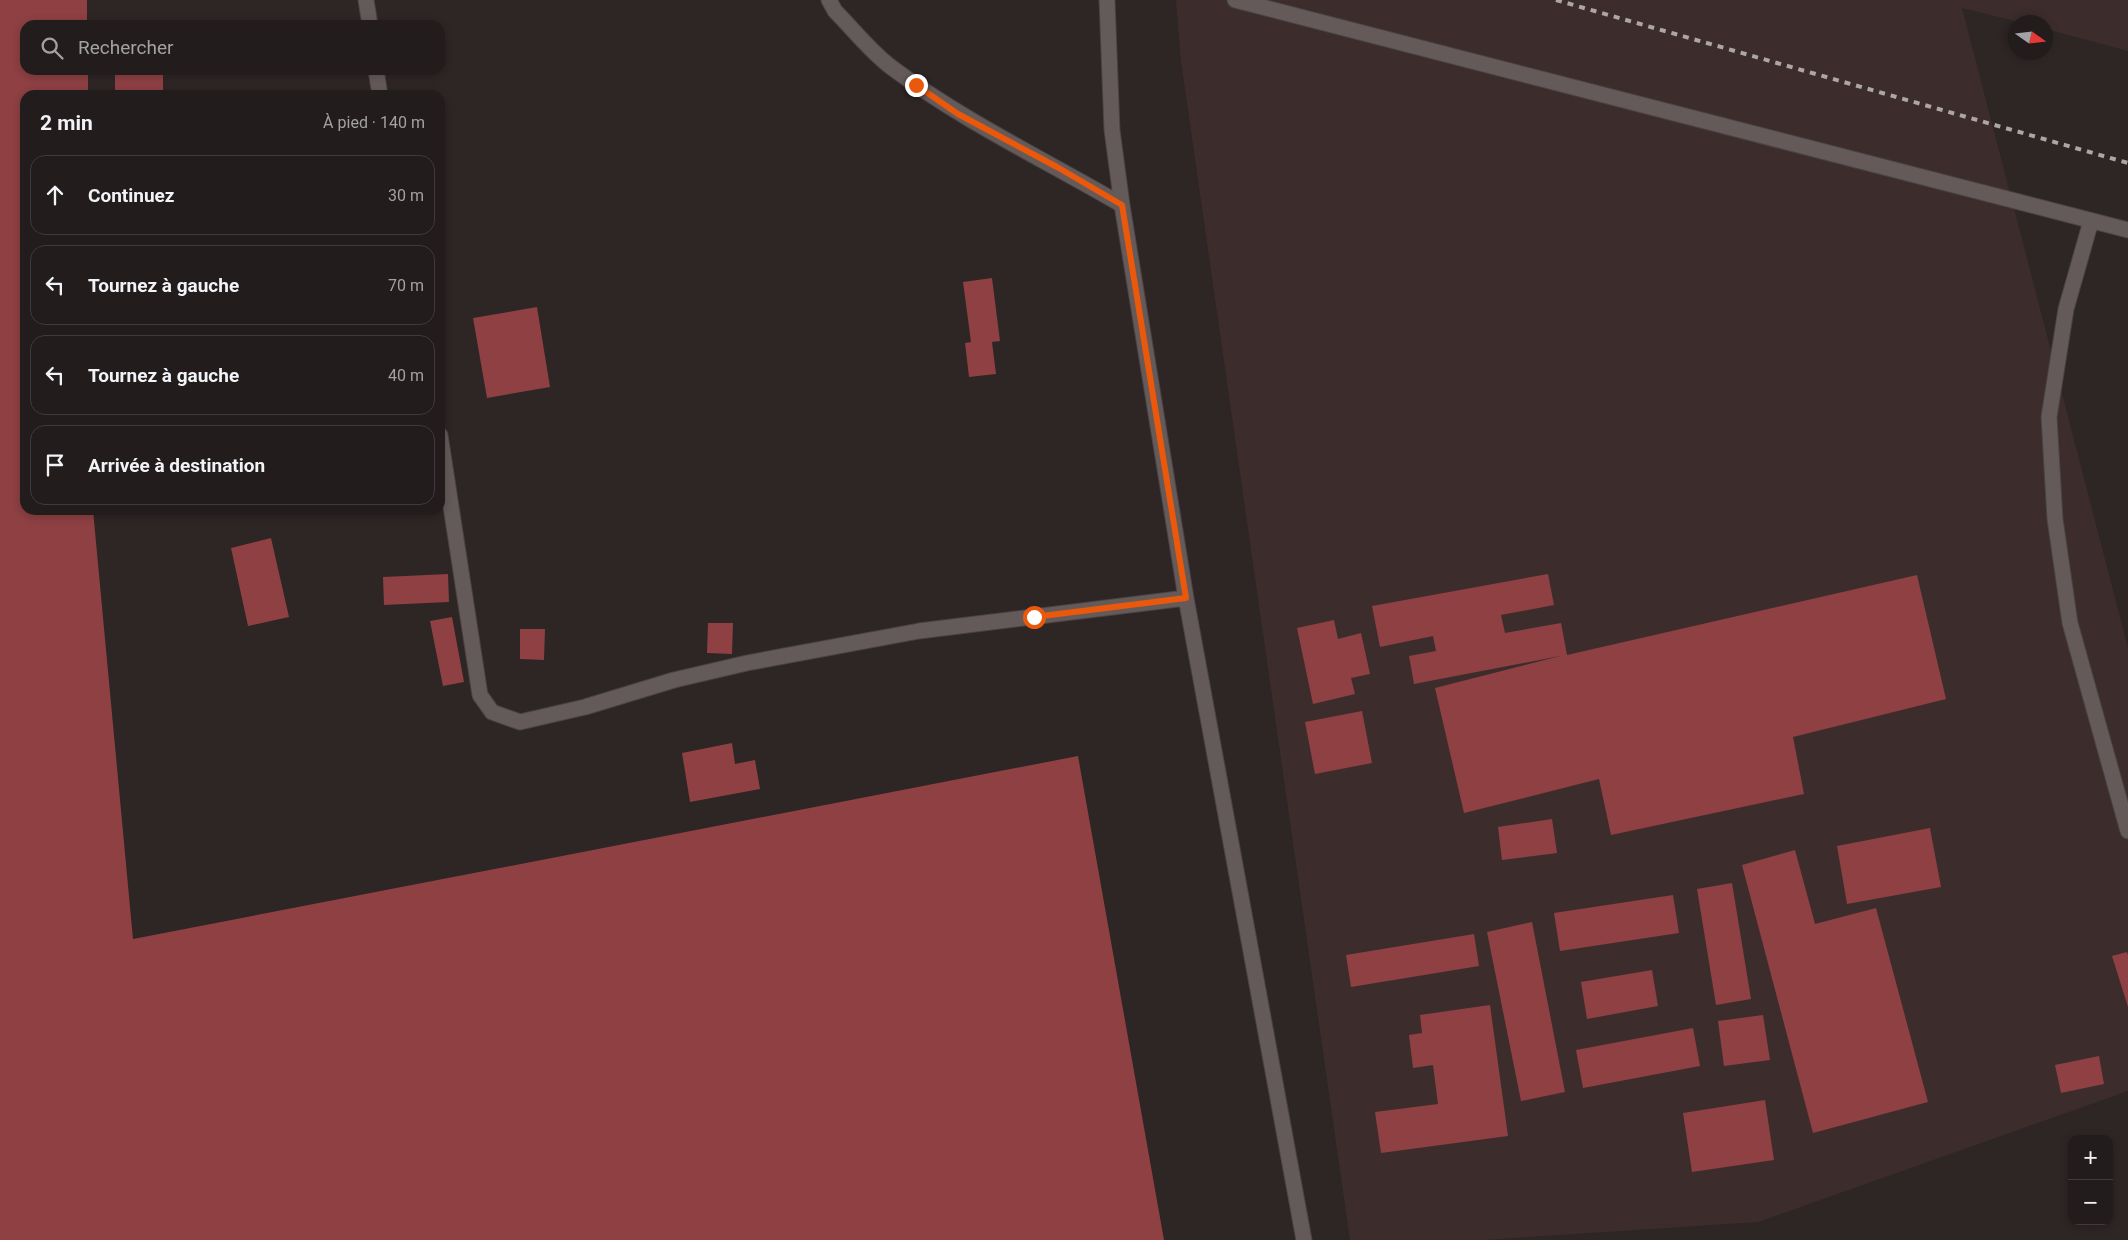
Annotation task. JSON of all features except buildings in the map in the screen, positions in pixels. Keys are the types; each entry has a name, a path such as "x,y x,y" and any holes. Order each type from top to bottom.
{"street":[{"path":"366,0 369,20"},
{"path":"829,0 835,11 889,66 958,114 1057,167 1122,205"},
{"path":"1107,0 1112,130 1122,205 1186,598 1304,1240"},
{"path":"1235,0 2128,230"},
{"path":"377,75 379,90"},
{"path":"2091,221 2066,309 2049,417 2055,519 2070,624 2128,831"},
{"path":"445,468 480,695 492,712 520,722 585,707 674,680 746,663 919,631 1186,598"}],"shaded area":[{"path":"1176,0 2128,0 2128,51 2053,31 2053,15 2008,15 2008,19 1962,8 2128,648 2128,1091 1758,1222 1484,1240 1350,1240 1181,61"}],"railway":[{"path":"1556,0 2128,163"}],"route":[{"path":"916,85 958,114 1057,167 1122,205 1186,598 1034,617"}]}
